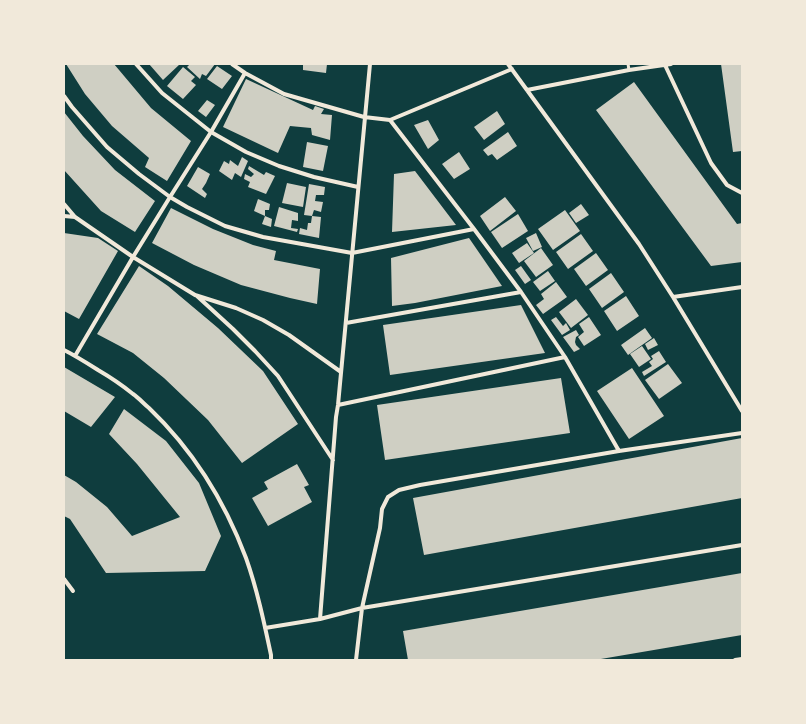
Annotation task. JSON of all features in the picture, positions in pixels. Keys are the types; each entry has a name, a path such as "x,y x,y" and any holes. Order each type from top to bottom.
{"street":[{"path":"136,64 162,93 211,132 246,152 279,166 314,177 358,187"},
{"path":"232,64 245,73 284,94 364,116 390,120 512,69"},
{"path":"320,619 333,460 370,64"},
{"path":"508,64 639,244 674,297 742,411"},
{"path":"527,90 629,70 671,64"},
{"path":"665,65 711,164 727,185 742,193"},
{"path":"75,356 133,256 211,132 245,73"},
{"path":"64,96 72,108 108,147 139,174 170,197 225,226 263,237 352,253 474,229"},
{"path":"390,120 521,292 565,357 619,451"},
{"path":"64,204 75,217 195,295 233,329 278,376 333,460"},
{"path":"64,216 75,217"},
{"path":"674,297 742,287"},
{"path":"346,323 521,292"},
{"path":"195,295 236,308 263,320 289,335 341,372"},
{"path":"64,350 134,394 163,422 185,447 210,483 231,522 246,558 258,598 271,660"},
{"path":"338,405 565,357"},
{"path":"356,660 362,608 380,528 382,509 388,497 399,490 420,485 619,451 742,432"},
{"path":"265,628 320,619 362,608 742,545"},
{"path":"64,579 73,591"},
{"path":"735,660 742,659"}],"lane":[{"path":"628,64 629,70"}],"building":[{"path":"66,64 114,64 151,108 191,141 167,181 145,167 149,158 112,126 85,94"},
{"path":"149,64 180,64 163,80"},
{"path":"190,64 215,64 206,76 202,74 200,79 187,67"},
{"path":"303,64 327,64 326,73 303,70"},
{"path":"721,64 742,64 742,151 733,152"},
{"path":"217,66 232,76 222,89 207,79"},
{"path":"183,67 195,77 191,81 196,85 183,99 167,86"},
{"path":"246,79 313,110 315,106 324,109 321,114 332,115 330,140 312,135 311,128 290,126 278,153 223,127"},
{"path":"634,82 737,224 742,223 742,262 711,266 596,110"},
{"path":"207,100 215,105 206,117 198,111"},
{"path":"497,111 505,124 484,140 474,127"},
{"path":"64,112 83,136 115,170 155,201 135,232 101,211 64,170"},
{"path":"428,120 439,140 428,149 414,125"},
{"path":"508,132 517,146 497,160 492,154 488,156 483,150"},
{"path":"307,142 328,146 323,171 303,167"},
{"path":"459,152 470,169 454,179 442,164"},
{"path":"242,157 248,161 241,177 235,173 232,180 219,171 224,161 229,164 230,160 238,166"},
{"path":"249,166 264,175 266,172 275,176 266,194 248,187 250,182 244,179 245,174 251,177 254,174 248,169"},
{"path":"198,167 210,174 202,189 207,194 205,198 187,186"},
{"path":"415,171 456,225 392,232 394,174"},
{"path":"287,183 306,187 303,207 282,203"},
{"path":"309,184 325,187 324,195 316,195 315,201 323,202 321,212 314,210 312,216 304,215"},
{"path":"505,197 516,211 490,231 480,216"},
{"path":"258,199 270,204 269,210 265,210 265,216 254,211"},
{"path":"581,204 589,215 576,223 569,213"},
{"path":"279,207 298,213 298,221 292,220 291,228 298,229 297,232 274,226"},
{"path":"171,208 213,229 253,245 276,251 274,260 320,269 317,304 241,285 194,265 152,243"},
{"path":"565,210 580,231 553,250 538,229"},
{"path":"518,214 528,231 502,248 491,232"},
{"path":"265,216 272,219 271,227 262,224"},
{"path":"312,216 321,217 319,238 299,234 300,228 307,230 308,223 311,223"},
{"path":"64,233 98,238 118,251 79,319 64,311"},
{"path":"536,233 542,247 533,251 526,238"},
{"path":"581,234 593,251 568,269 556,252"},
{"path":"469,238 502,286 392,306 391,258"},
{"path":"527,243 534,253 519,263 512,253"},
{"path":"541,248 553,265 536,277 524,261"},
{"path":"596,253 608,270 586,286 574,269"},
{"path":"139,266 168,286 218,328 263,371 298,424 242,463 208,420 164,378 133,353 97,334"},
{"path":"521,266 531,280 525,284 515,270"},
{"path":"548,271 555,281 540,291 533,282"},
{"path":"611,273 624,292 602,308 589,289"},
{"path":"556,282 567,297 543,314 536,305 544,299 541,294"},
{"path":"626,296 639,316 617,331 604,311"},
{"path":"576,299 588,315 571,328 559,312"},
{"path":"521,305 545,353 390,375 383,325"},
{"path":"556,317 563,326 566,323 570,330 562,335 551,320"},
{"path":"589,317 601,335 584,346 578,337 584,332 579,324"},
{"path":"645,328 652,338 628,355 621,345"},
{"path":"576,330 579,335 576,337 575,342 580,349 574,352 563,337"},
{"path":"654,338 658,345 648,350 645,344"},
{"path":"642,346 651,359 639,367 630,354"},
{"path":"659,351 666,362 644,376 642,372 652,366 649,362 653,359 651,356"},
{"path":"668,364 682,383 659,399 645,380"},
{"path":"64,367 115,397 91,427 64,411"},
{"path":"632,368 664,416 629,439 597,391"},
{"path":"561,378 570,433 385,460 377,405"},
{"path":"124,409 166,441 199,483 221,536 205,571 106,573 70,519 64,516 64,475 76,482 107,507 132,536 180,517 137,464 109,434"},
{"path":"742,438 742,498 424,555 413,498"},
{"path":"297,464 309,485 304,487 312,502 268,526 252,498 268,489 264,482"},
{"path":"742,573 742,635 595,660 408,660 403,631"}]}
